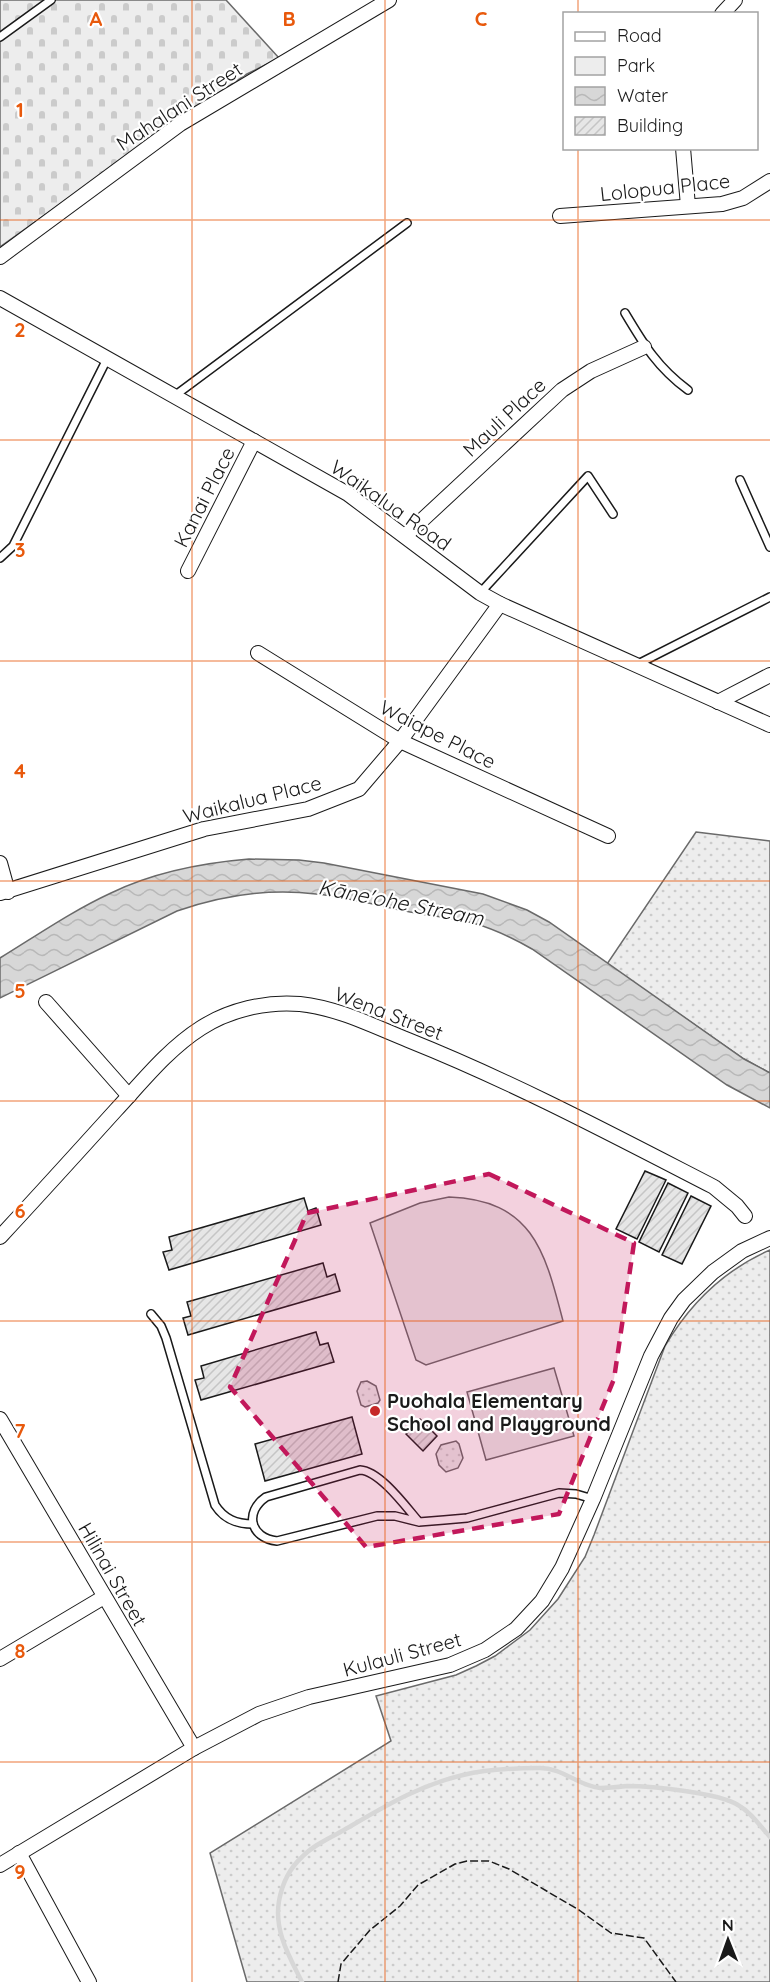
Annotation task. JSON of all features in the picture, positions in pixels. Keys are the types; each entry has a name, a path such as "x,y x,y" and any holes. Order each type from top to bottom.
{"street":[{"name":"Mahalani Street","path":"0,257 180,124 389,0"},
{"path":"724,12 735,0"},
{"path":"683,150 688,206"},
{"name":"Lolopua Place","path":"560,216 732,202 754,192 770,181"},
{"name":"Waikalua Road","path":"0,298 348,494 480,593 770,725"},
{"name":"Mauli Place","path":"405,536 562,390 591,371 644,347"},
{"name":"Kanai Place","path":"188,571 254,441"},
{"name":"Waikalua Place","path":"4,893 204,829 308,809 359,789 400,741 500,604"},
{"name":"Waiape Place","path":"258,653 400,741 608,836"},
{"path":"718,702 770,675"},
{"path":"0,863 4,893"},
{"path":"46,1002 129,1096"},
{"name":"Wena Street","path":"0,1237 175,1047 202,1027 233,1012 266,1005 299,1004 347,1015 458,1060 543,1100 714,1187 745,1216"},
{"name":"Kulauli Street","path":"0,1865 235,1725 309,1697 450,1665 477,1654 501,1640 530,1615 553,1585 593,1499 651,1356 671,1318 684,1300 713,1272 742,1251 770,1238"},
{"name":"Hilinai Street","path":"0,1419 194,1748"},
{"path":"0,1659 104,1597"},
{"path":"19,1853 89,1982"}],"lane":[{"path":"0,37 51,0"},
{"path":"173,397 407,223"},
{"path":"625,313 644,347 665,372 688,390"},
{"path":"0,558 13,546 107,359"},
{"path":"480,593 588,476 613,514"},
{"path":"740,480 770,547"},
{"path":"636,665 770,597"},
{"path":"151,1314 166,1338 215,1505 230,1520 253,1524"},
{"path":"420,1522 376,1475 360,1470 266,1497 256,1506 253,1524 261,1535 277,1541 377,1516 395,1516 420,1522 467,1518 559,1493 576,1494 593,1499"}],"highlighted area":[{"path":"489,1174 634,1243 614,1379 559,1514 366,1547 230,1387 307,1213"}],"green space":[{"path":"0,0 226,0 279,58 247,74 184,116 0,247"},
{"path":"696,832 770,841 770,1073 744,1059 607,964"},
{"path":"770,1250 770,1982 247,1982 210,1853 391,1741 376,1696 456,1675 495,1656 530,1630 558,1599 585,1557 665,1346 675,1330 710,1289 723,1278 753,1258"},
{"path":"367,1381 376,1386 380,1400 378,1403 365,1407 361,1405 357,1391 361,1382"},
{"path":"456,1441 463,1458 458,1468 446,1472 439,1465 436,1454 441,1445"}],"shaded area":[{"path":"449,1197 477,1200 500,1208 517,1219 531,1234 549,1273 563,1321 426,1365 416,1360 370,1223 420,1203"},
{"path":"554,1368 574,1436 486,1460 467,1392"}],"water":[{"name":"Kāne'ohe Stream","path":"249,859 324,863 483,894 527,910 549,922 744,1059 770,1073 770,1108 727,1085 532,949 511,938 473,923 328,895 298,892 246,894 194,905 177,911 0,998 0,958 82,908 127,886 161,874 213,863"}],"building":[{"path":"645,1171 666,1180 637,1239 616,1229"},
{"path":"668,1183 688,1193 659,1252 639,1242"},
{"path":"691,1196 711,1206 682,1264 662,1255"},
{"path":"304,1198 308,1211 316,1208 321,1225 169,1270 163,1252 172,1250 169,1237"},
{"path":"323,1263 327,1277 335,1274 340,1291 188,1335 183,1318 191,1316 187,1302"},
{"path":"316,1332 320,1345 328,1343 334,1362 201,1400 195,1380 204,1378 201,1366"},
{"path":"352,1417 362,1454 265,1481 255,1444"},
{"path":"420,1419 437,1436 423,1451 406,1434"}],"waterway":[{"path":"302,1982 284,1943 278,1912 284,1883 294,1866 306,1853 322,1842 401,1798 446,1780 492,1770 540,1768 556,1771 592,1787 638,1786 701,1794 729,1801 743,1808 770,1837"}],"fence":[{"path":"338,1982 341,1964 370,1930 400,1906 418,1885 455,1864 467,1861 489,1861 509,1869 579,1910 611,1933 644,1938 676,1982"}],"place":[{"name":"Puohala Elementary School and Playground","path":"375,1411"}]}
